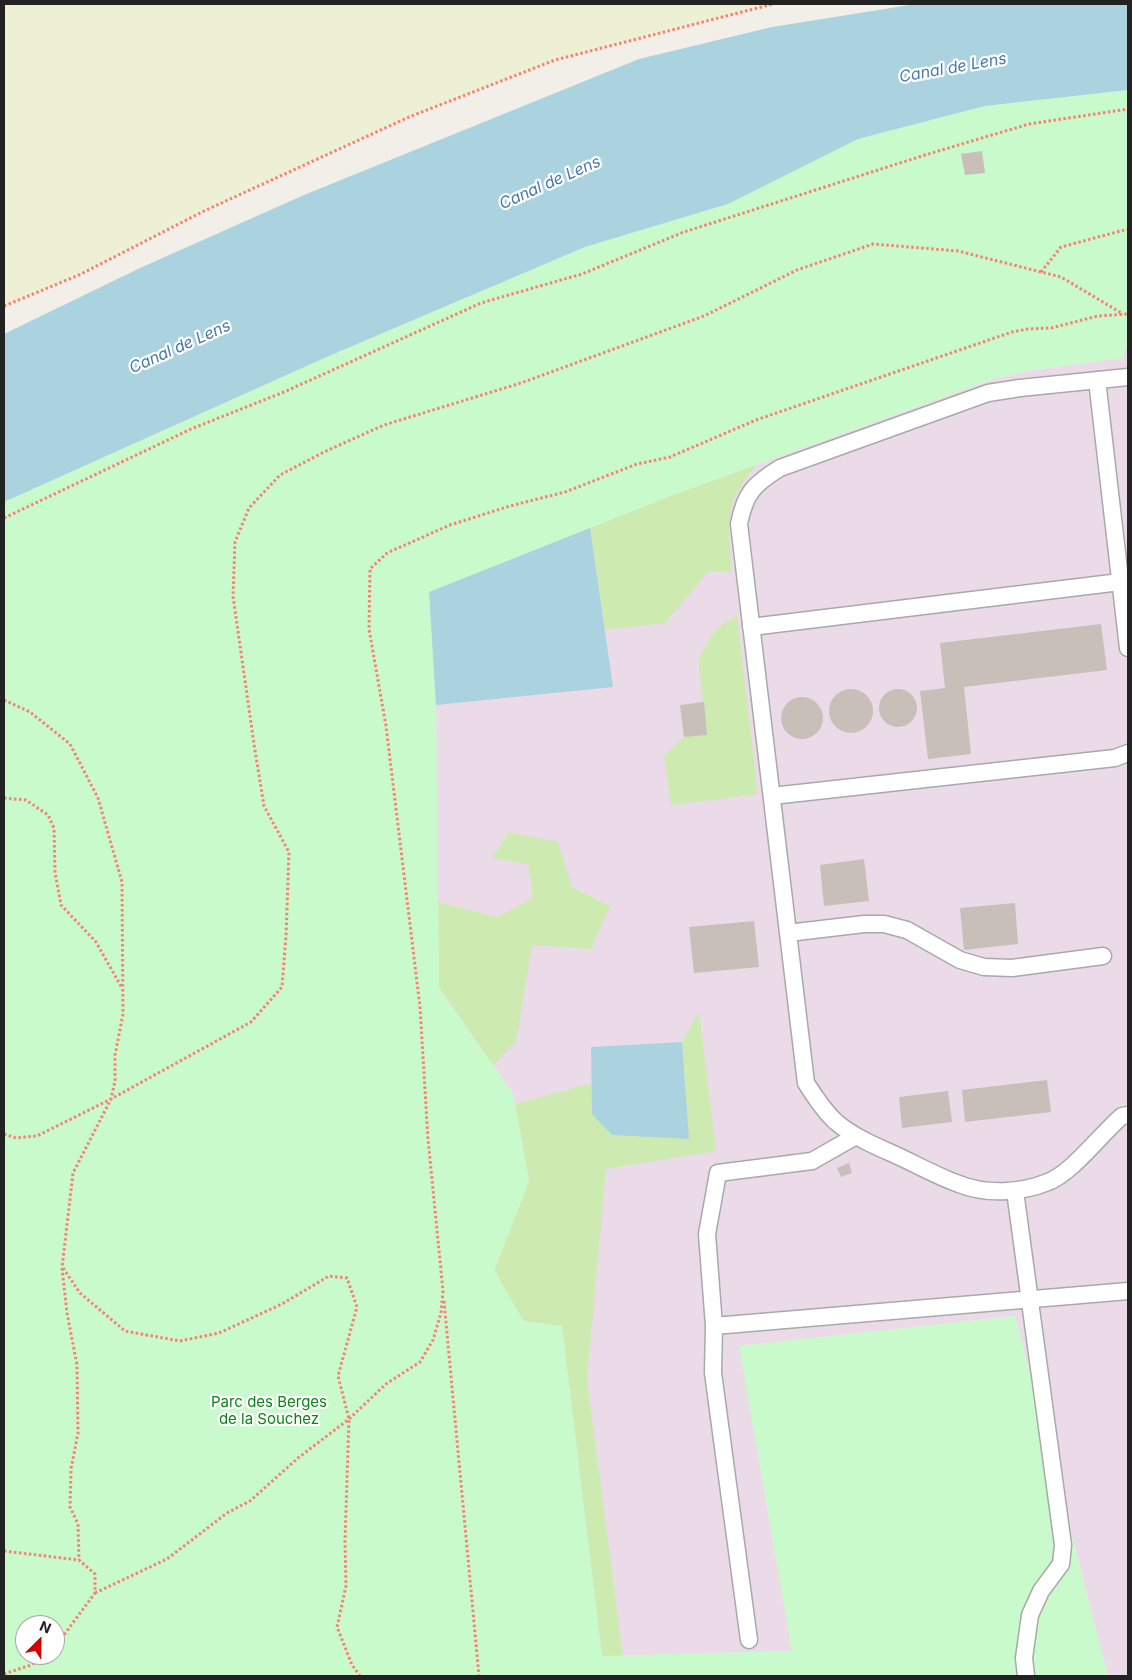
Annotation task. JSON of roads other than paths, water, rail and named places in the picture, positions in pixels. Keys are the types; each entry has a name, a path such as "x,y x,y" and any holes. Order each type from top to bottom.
{"lane":[{"path":"1128,377 1020,388 988,394 780,468 762,479 750,491 742,506 739,524 806,1083 818,1103 836,1122 856,1136 960,1185 986,1191 1015,1191 1051,1182 1069,1169 1122,1116 1128,1115"},
{"path":"1097,380 1128,648"},
{"path":"751,627 1120,582"},
{"path":"772,796 1115,758 1128,752"},
{"path":"788,933 864,924 884,924 907,930 960,960 984,967 1012,968 1103,956"},
{"path":"749,1640 713,1374 714,1326 707,1234 718,1172 812,1161 856,1136"},
{"path":"1015,1191 1063,1545 1061,1564 1041,1591 1030,1615 1024,1658 1026,1676"},
{"path":"714,1326 1128,1291"}],"water":[{"name":"Canal de Lens","path":"916,4 1128,4 1128,90 985,106 858,139 728,204 585,247 329,356 4,502 4,334 140,268 304,195 639,59 772,27"},
{"path":"590,528 613,687 436,705 429,592"},
{"path":"682,1042 689,1139 612,1135 592,1114 591,1047"}],"park label":[{"name":"Parc des Berges de la Souchez","path":"269,1410"}]}
